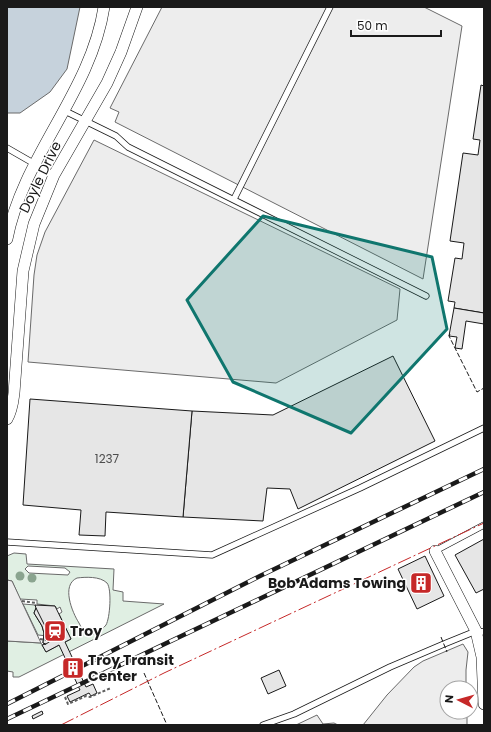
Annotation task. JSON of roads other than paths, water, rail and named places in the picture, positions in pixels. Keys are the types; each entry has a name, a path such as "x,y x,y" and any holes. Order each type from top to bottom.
{"street":[{"name":"Doyle Drive","path":"7,239 10,221 35,164 65,111 82,77 94,48 104,7"},
{"name":"Doyle Drive","path":"7,418 14,392 22,271 34,224 54,175 107,83 121,52 137,7"},
{"path":"435,551 480,631 484,704"}],"lane":[{"path":"234,199 330,7"},
{"path":"65,111 116,136 128,147 426,296"},
{"path":"7,148 54,175"},
{"path":"7,542 212,555 360,488 484,428"},
{"path":"435,551 484,525"},
{"path":"263,725 294,714 396,664 480,631"}],"railway":[{"path":"7,704 262,575 484,469"},
{"path":"7,719 484,492"}],"place":[{"name":"Bob Adams Towing","path":"421,583"},
{"name":"Troy","path":"55,631"},
{"name":"Troy Transit Center","path":"73,668"}]}
